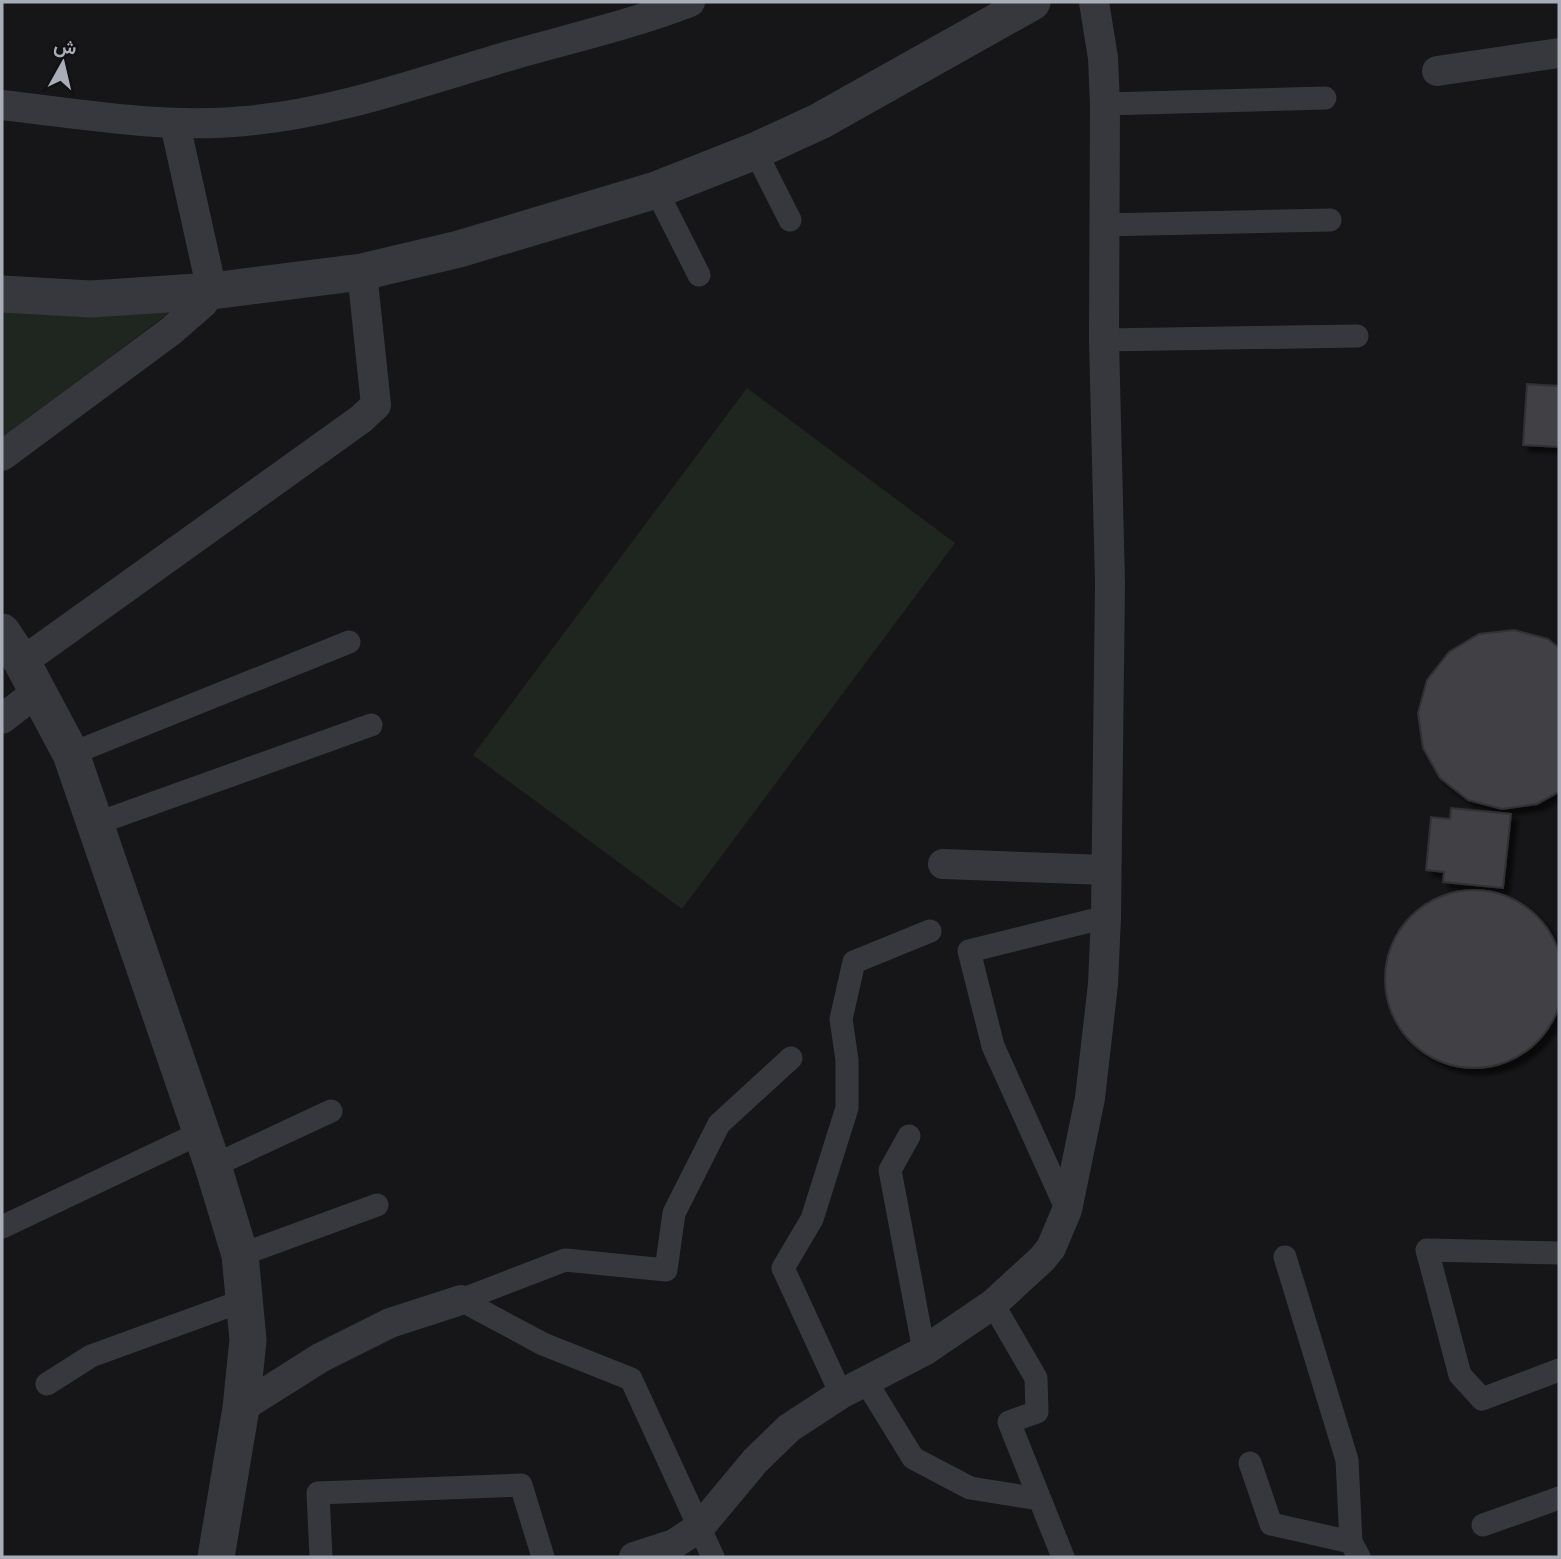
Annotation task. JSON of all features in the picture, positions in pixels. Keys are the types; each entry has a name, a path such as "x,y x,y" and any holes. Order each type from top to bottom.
{"street":[{"path":"2,105 175,124 246,121 410,88 492,61 645,19 690,2"},
{"path":"2,294 91,299 212,291 362,272 459,249 656,190 755,151 820,121 1032,2"},
{"path":"634,1557 674,1544 700,1527 755,1461 789,1428 853,1387 924,1352 993,1304 1051,1248 1067,1210 1090,1098 1103,984 1106,917 1110,583 1104,340 1105,104 1103,58 1094,2"},
{"path":"1437,71 1559,53"},
{"path":"1105,104 1325,98"},
{"path":"175,124 212,291"},
{"path":"755,151 790,220"},
{"path":"656,190 699,275"},
{"path":"1103,225 1330,220"},
{"path":"2,719 30,677 376,405 362,272"},
{"path":"2,456 172,331 212,291"},
{"path":"1104,340 1357,336"},
{"path":"2,632 30,677 71,754 240,1255 248,1340 241,1408 216,1557"},
{"path":"71,754 349,642"},
{"path":"95,824 372,725"},
{"path":"943,864 1106,870"},
{"path":"1067,1210 993,1046 969,951 1106,917"},
{"path":"930,931 854,962 841,1019 847,1060 846,1108 812,1219 783,1268 853,1387 913,1458 970,1488 1040,1499"},
{"path":"241,1408 320,1358 390,1323 565,1261 666,1270 674,1213 719,1124 792,1058"},
{"path":"2,1227 206,1150 331,1111"},
{"path":"909,1136 890,1170 924,1352"},
{"path":"240,1255 377,1205"},
{"path":"1558,1260 1427,1250 1460,1375 1482,1399 1559,1370"},
{"path":"1250,1463 1271,1524 1355,1550 1347,1460 1285,1257"},
{"path":"47,1384 91,1356 245,1300"},
{"path":"461,1300 543,1344 631,1379 713,1557"},
{"path":"993,1304 1036,1378 1037,1412 1009,1422 1063,1557"},
{"path":"321,1557 317,1493 521,1485 543,1557"},
{"path":"1483,1525 1559,1498"}],"shaded area":[{"path":"186,300 2,438 2,305"},
{"path":"747,388 955,543 682,909 473,755"}],"building":[{"path":"1527,384 1559,386 1559,447 1523,445"},
{"path":"1514,630 1548,639 1559,648 1559,792 1537,804 1502,809 1468,800 1440,778 1423,748 1418,713 1427,680 1449,652 1479,634"},
{"path":"1451,808 1511,814 1503,888 1443,882 1444,872 1426,870 1431,817 1450,819"},
{"path":"1474,890 1508,897 1537,916 1556,945 1563,979 1556,1013 1537,1042 1508,1061 1474,1068 1440,1061 1411,1042 1392,1013 1385,979 1392,945 1411,916 1440,897"}]}
